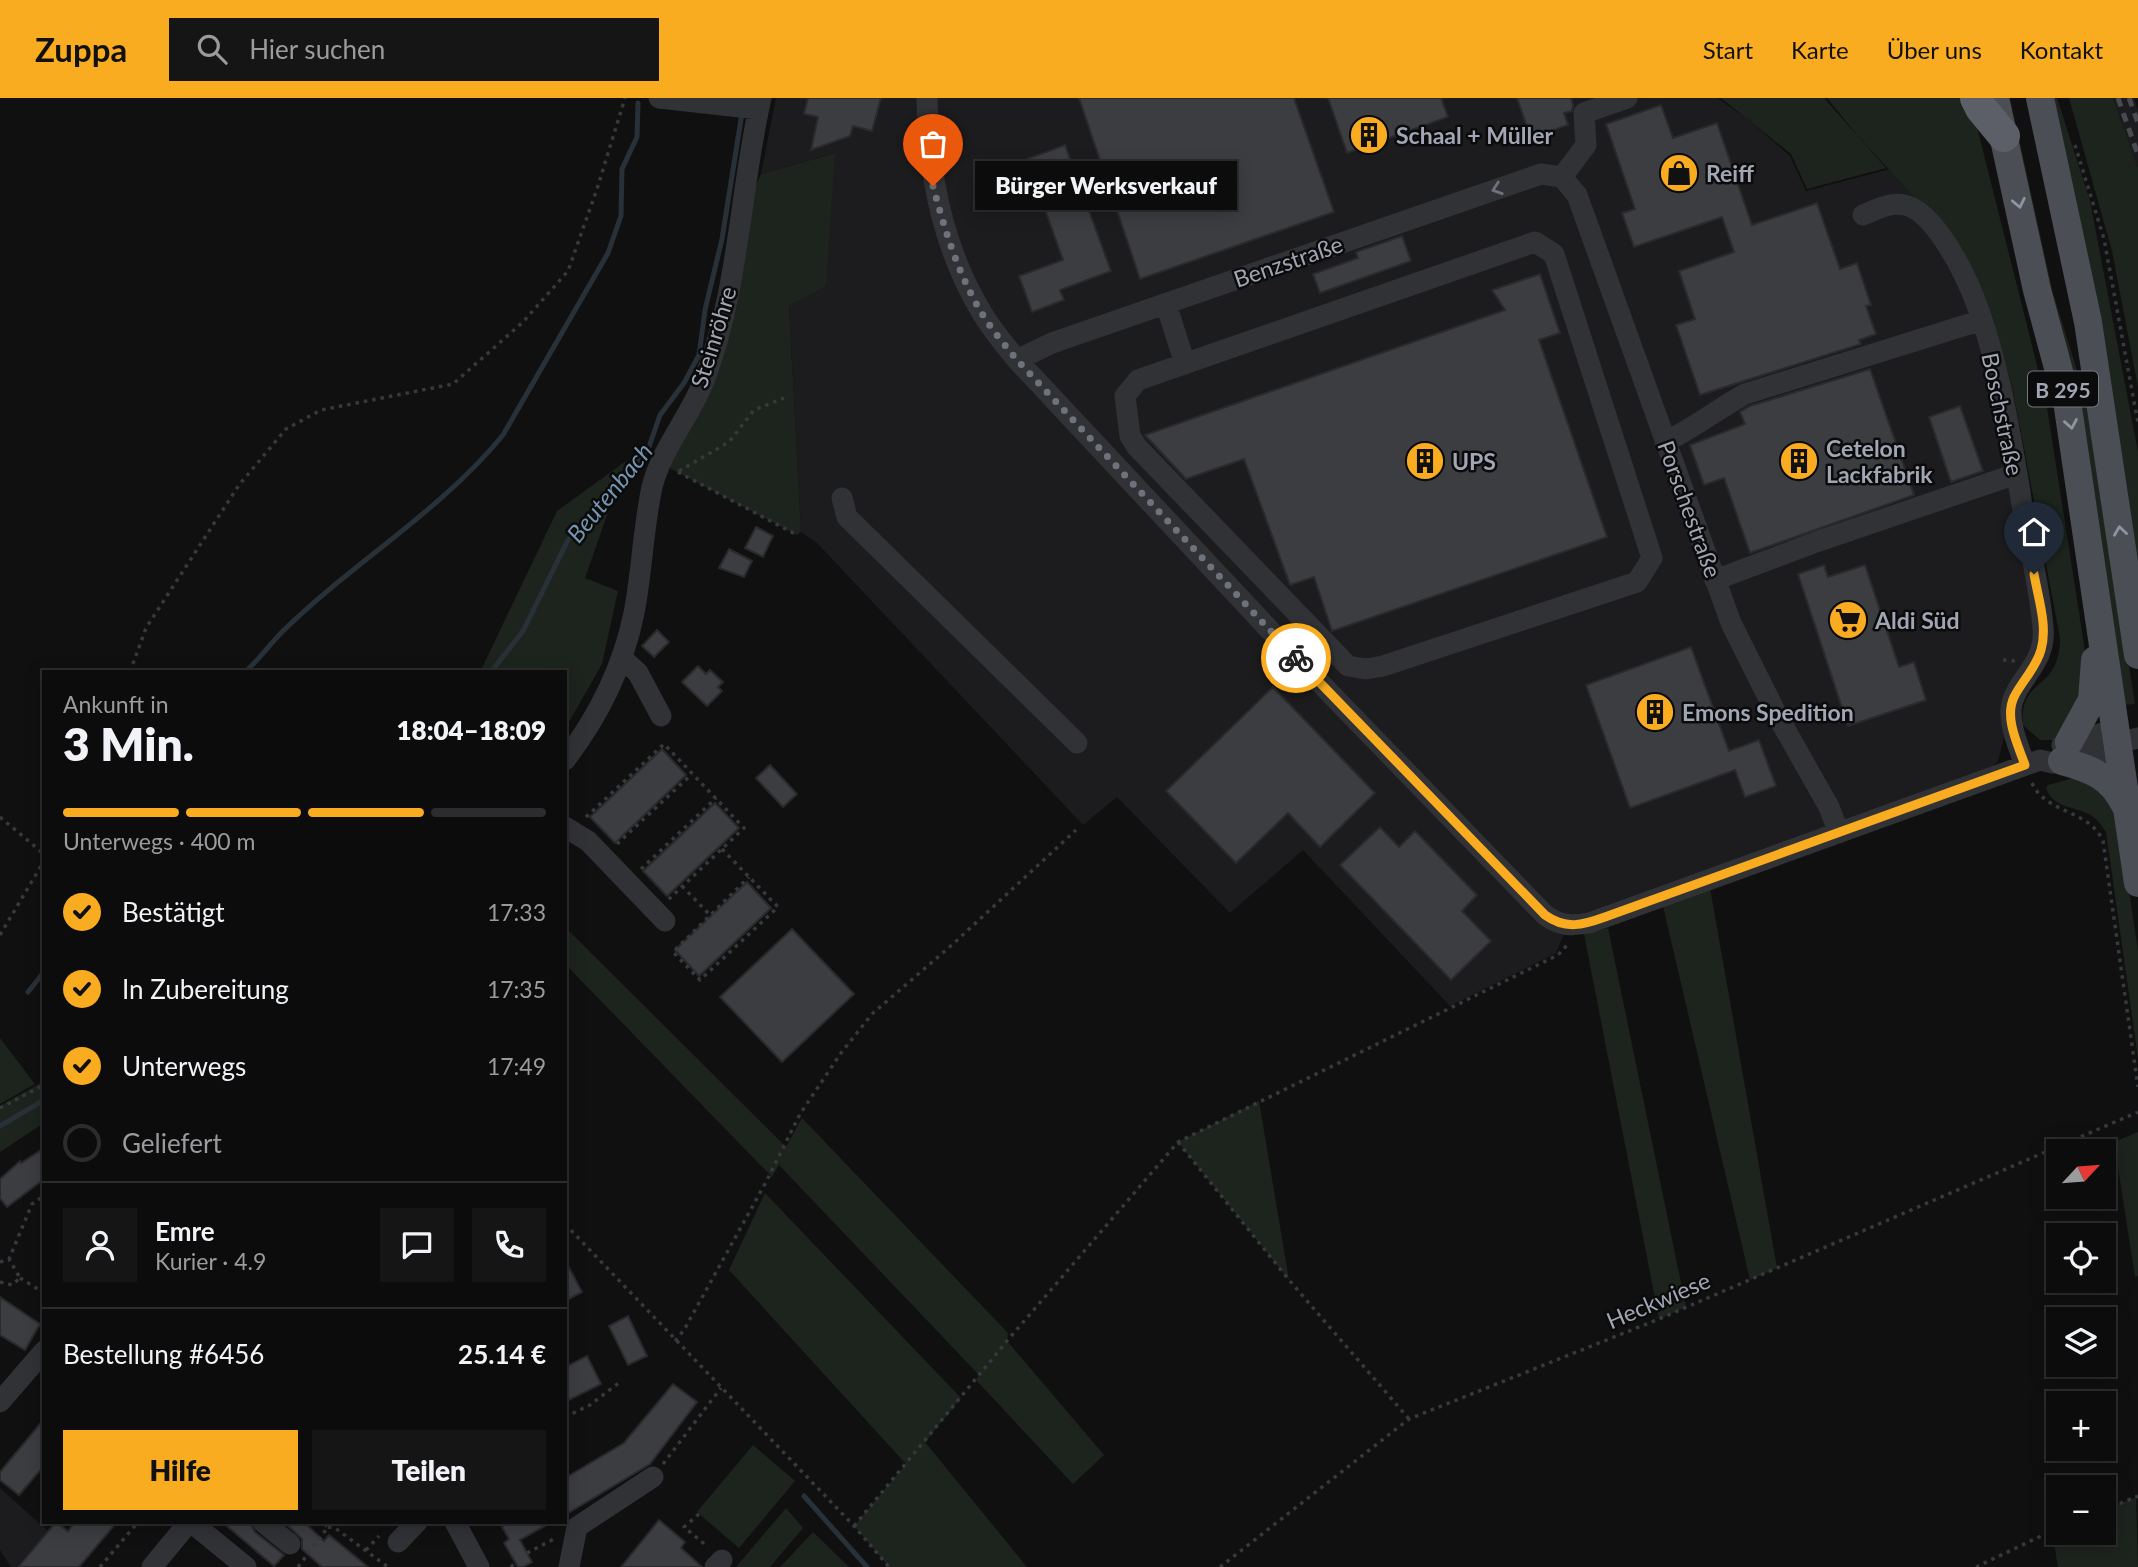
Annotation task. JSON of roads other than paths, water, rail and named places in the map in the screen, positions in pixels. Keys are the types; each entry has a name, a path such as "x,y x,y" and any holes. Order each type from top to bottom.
{"highway":[{"path":"1976,98 2004,136"}],"main road":[{"name":"B 295","path":"1995,98 2037,290 2067,401 2103,646 2128,741 2127,811 2138,883"},
{"name":"B 295","path":"2040,98 2088,322 2138,655"},
{"path":"2103,646 2095,657 2092,700 2049,757 2085,767 2106,778 2127,811"}],"street":[{"path":"659,98 749,106"},
{"path":"927,98 932,175 944,228 960,272 983,315 1017,360 1295,657 1545,915 1557,924 1573,926 1738,869 1839,833 1939,791 2049,757 2109,751 2128,741"},
{"path":"1562,177 1586,145 1584,113 1627,98"},
{"name":"Steinröhre","path":"567,757 612,683 623,659 634,612 653,485 669,468 705,379 722,320 749,106"},
{"name":"Benzstraße","path":"1017,360 1052,343 1541,174 1562,177"},
{"name":"Porschestraße","path":"1562,177 1577,195 1731,623 1777,715 1829,807 1839,833"},
{"name":"Boschstraße","path":"1863,215 1893,205 1905,205 1928,221 1945,241 1961,270 1982,320 2000,391 2044,628 2041,652 2014,697 2011,707 2015,736 2049,757"},
{"path":"1535,242 1554,254 1652,558 1637,582 1383,666 1366,669 1348,666 1137,447 1130,436 1125,396 1132,386 1138,380 1185,363 1535,242"},
{"path":"1166,303 1185,363"},
{"path":"1665,442 1694,428 1714,411 1745,394 1982,320"},
{"path":"1715,580 1819,541 2018,484"},
{"path":"842,498 847,517 1077,743"},
{"path":"623,659 638,673 661,716"},
{"path":"567,828 587,841 661,916"},
{"path":"0,1402 42,1353"},
{"path":"569,1567 577,1527 653,1477"},
{"path":"152,1567 188,1524"},
{"path":"192,1524 246,1567"},
{"path":"265,1524 290,1544"},
{"path":"398,1542 414,1524"},
{"path":"456,1524 479,1567"}],"waterway":[{"path":"247,670 309,607 452,489 503,435 608,253 621,216 622,169 637,137 638,103"},
{"name":"Beutenbach","path":"493,670 523,631 568,540 592,518 607,490 636,465 649,447 660,415 684,383 699,355 705,310 722,239 742,113"},
{"path":"28,992 42,974"},
{"name":"Beutenbach","path":"0,1126 42,1101"},
{"path":"804,1496 867,1567"}],"railway":[{"path":"2118,98 2138,155"},
{"path":"2129,98 2138,123"}],"place":[{"name":"Schaal + Müller","path":"1369,135"},
{"name":"Reiff","path":"1679,173"},
{"name":"Bürger Werksverkauf","path":"933,186"},
{"name":"UPS","path":"1425,461"},
{"name":"Cetelon Lackfabrik","path":"1799,461"},
{"name":"Aldi Süd","path":"1848,620"},
{"name":"Emons Spedition","path":"1655,712"}]}
